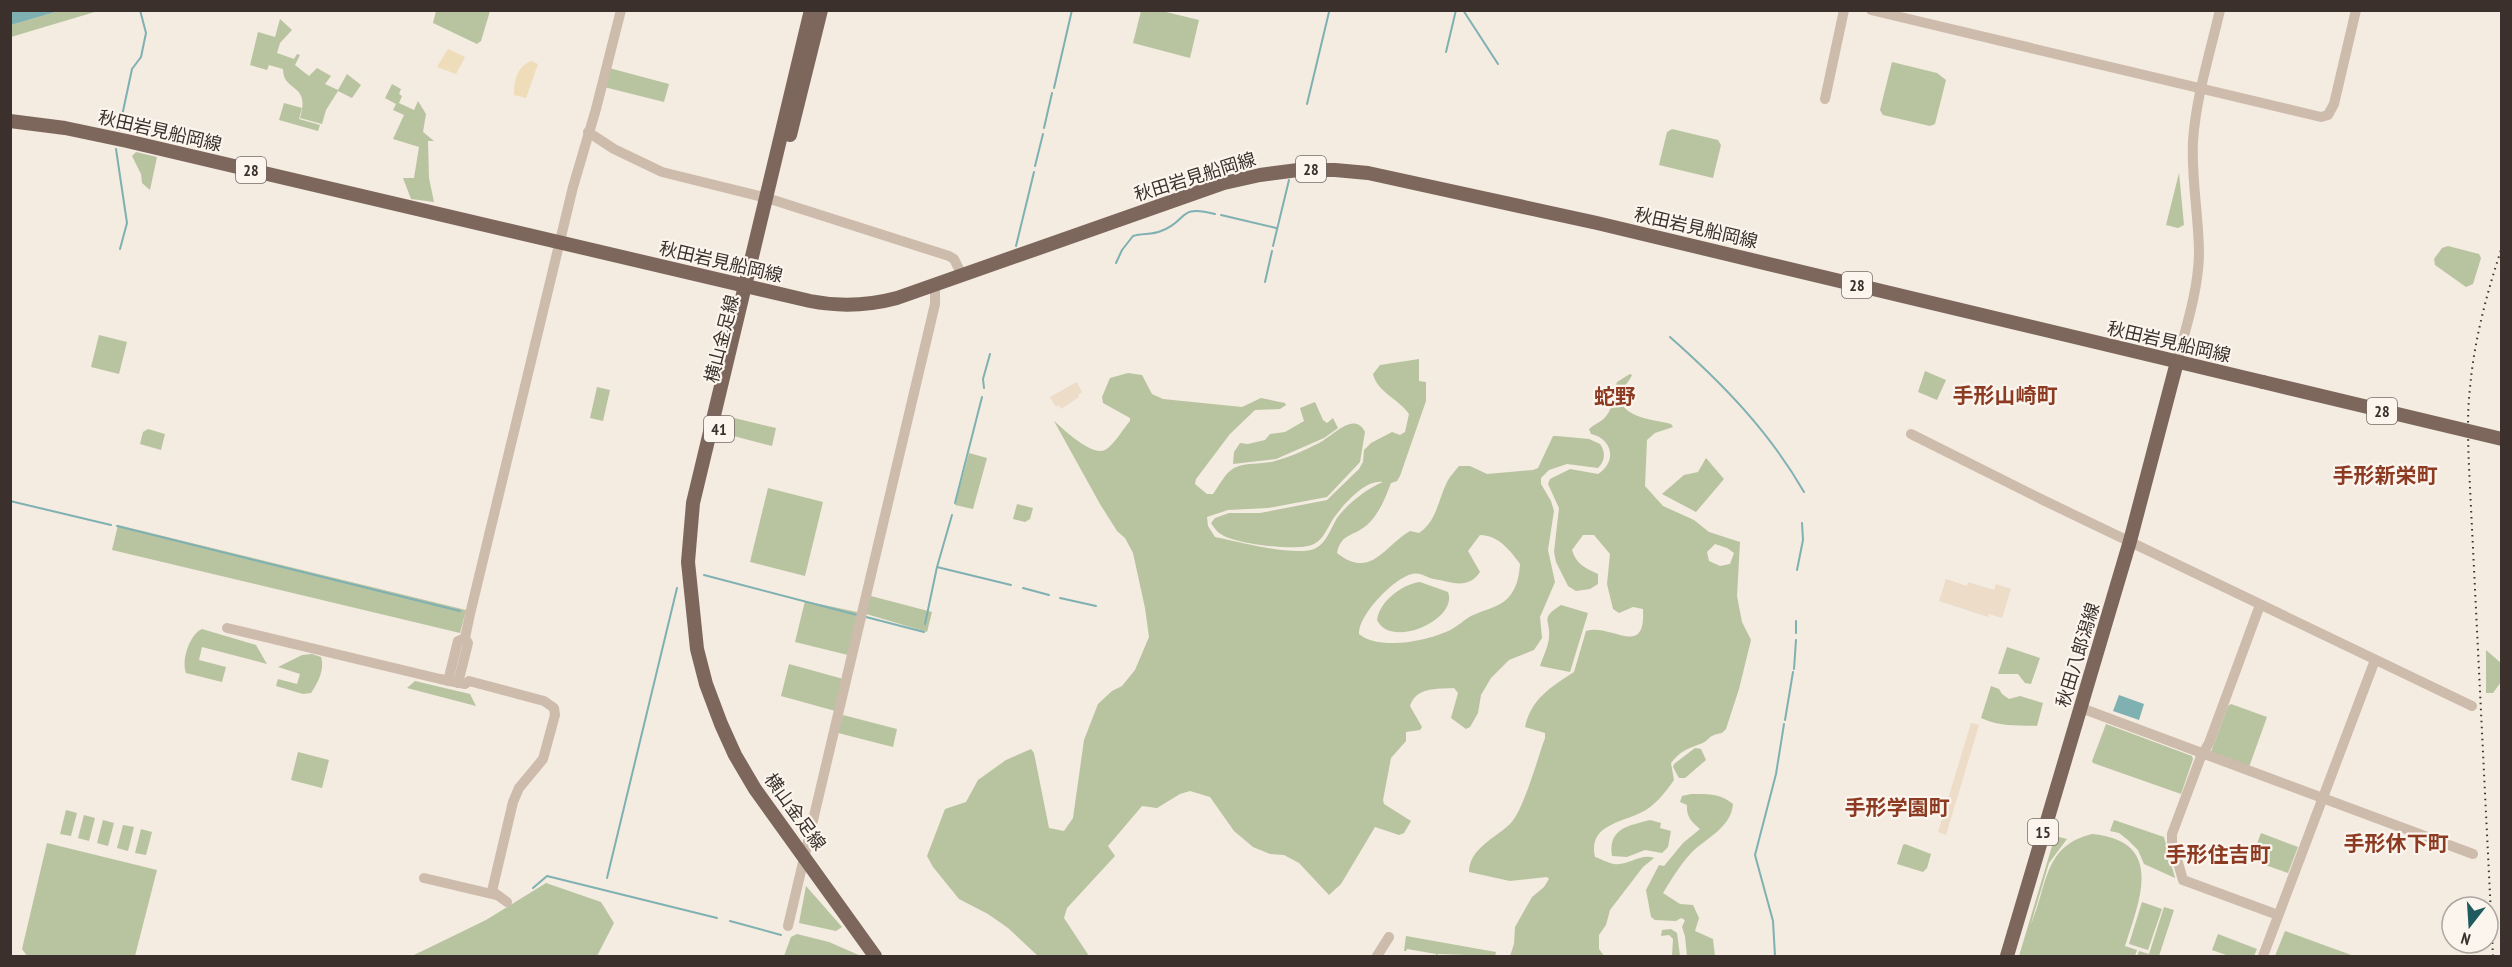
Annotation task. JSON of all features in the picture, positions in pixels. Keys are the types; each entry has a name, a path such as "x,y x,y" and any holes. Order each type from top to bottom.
{"main road":[{"name":"横山金足線","path":"811,10 750,286 693,503 688,552 697,649 716,713 735,756 755,789 875,957"},
{"name":"横山金足線","path":"770,200 821,10"},
{"name":"秋田岩見船岡線","path":"10,121 65,128 127,141 822,303 850,305 882,302 935,285 1224,183 1298,170 1345,170 1379,175 1597,223 2502,439"},
{"name":"秋田八郎潟線","path":"2007,957 2130,541 2176,362"}],"street":[{"path":"453,682 458,641 465,637 559,243 621,10"},
{"path":"1826,99 1844,10"},
{"path":"1871,10 2314,116 2326,116 2334,104 2356,10"},
{"path":"2176,362 2189,317 2198,269 2193,143 2202,89 2220,10"},
{"path":"588,132 624,155 662,172 770,200 949,255 956,261 962,275"},
{"path":"788,926 935,304 935,285"},
{"path":"1911,434 2472,706"},
{"path":"2260,605 2171,837 2180,875 2185,881 2278,915"},
{"path":"227,628 453,682 465,684 469,681 544,701 554,708 555,715 543,759 519,788 513,802 492,891 495,895"},
{"path":"2263,957 2375,660"},
{"path":"2081,708 2473,854"},
{"path":"424,878 495,895 507,902"},
{"path":"1377,957 1389,938"}],"green space":[{"path":"59,11 98,11 11,37 11,25"},
{"path":"436,11 490,11 481,41 477,44 433,23"},
{"path":"1141,11 1162,11 1199,20 1190,58 1133,43"},
{"path":"280,19 292,30 280,43 277,53 294,59 297,54 300,55 295,65 309,76 317,68 331,76 325,84 338,90 347,74 361,85 352,98 338,91 326,110 322,124 300,118 302,99 287,82 283,69 269,65 267,70 250,65 258,32 275,37"},
{"path":"1892,62 1937,73 1946,80 1935,124 1930,126 1883,115 1880,110"},
{"path":"609,68 669,84 664,102 604,87"},
{"path":"392,84 401,89 399,94 402,96 399,103 414,110 418,101 426,114 423,132 434,141 428,141 429,178 434,202 411,199 403,178 414,178 419,147 393,139 404,115 393,110 396,104 385,98"},
{"path":"284,103 302,108 299,119 320,125 318,131 279,120"},
{"path":"1672,129 1718,140 1721,145 1713,178 1659,165 1667,132"},
{"path":"136,152 157,157 150,190 142,183 141,174 132,156"},
{"path":"2179,173 2184,225 2178,228 2166,225"},
{"path":"2448,246 2479,254 2481,258 2473,284 2466,287 2435,265 2434,259 2442,248"},
{"path":"99,335 127,342 119,374 91,367"},
{"path":"1419,359 1419,381 1426,382 1426,401 1397,481 1391,483 1381,506 1371,521 1341,542 1337,553 1349,560 1359,563 1368,562 1410,531 1419,533 1425,528 1433,516 1447,482 1459,466 1470,466 1487,474 1533,470 1538,468 1553,436 1589,439 1602,447 1604,456 1598,468 1567,464 1549,470 1541,478 1541,484 1554,511 1548,550 1555,582 1540,617 1542,638 1534,650 1509,660 1491,678 1481,695 1478,713 1470,727 1466,729 1451,718 1458,693 1454,688 1428,690 1417,695 1410,706 1422,727 1420,730 1406,732 1406,741 1391,758 1383,800 1384,804 1411,821 1404,833 1399,835 1375,827 1341,884 1329,895 1299,863 1284,855 1270,854 1253,847 1234,831 1210,797 1190,791 1180,794 1157,808 1142,806 1108,846 1115,856 1067,908 1064,918 1089,956 1038,956 1008,928 988,914 959,899 927,856 945,809 966,802 978,780 1006,760 1031,749 1034,753 1049,828 1064,831 1073,818 1084,740 1098,704 1112,691 1122,686 1135,670 1149,637 1133,553 1100,504 1054,421 1085,446 1099,451 1105,450 1118,437 1130,418 1103,403 1102,397 1110,378 1128,373 1142,375 1152,394 1163,399 1242,407 1261,398 1285,403 1286,405 1280,409 1255,410 1230,434 1196,479 1195,484 1207,494 1213,494 1225,476 1234,468 1281,459 1319,443 1349,424 1360,426 1365,432 1360,462 1327,497 1268,508 1228,510 1207,517 1208,526 1215,537 1282,550 1307,551 1323,542 1337,518 1352,502 1383,482 1369,485 1355,494 1337,513 1320,540 1307,546 1283,547 1242,542 1222,535 1211,523 1215,518 1229,513 1260,513 1327,500 1359,469 1363,462 1364,450 1371,443 1392,432 1400,435 1405,432 1409,414 1375,380 1373,374 1380,365","holes":["1480,535 1503,544 1520,564 1518,578 1508,598 1495,607 1471,616 1454,628 1431,637 1391,643 1368,639 1359,634 1364,617 1378,598 1405,577 1419,574 1453,583 1465,583 1475,578 1480,572 1468,551"]},
{"path":"1925,371 1946,380 1937,400 1918,392"},
{"path":"1632,375 1622,391 1621,400 1629,412 1646,419 1671,424 1673,427 1655,433 1647,440 1645,486 1663,506 1694,520 1709,532 1740,542 1737,596 1742,622 1751,640 1726,729 1703,743 1687,749 1671,763 1674,780 1650,807 1607,827 1596,838 1595,857 1609,863 1619,864 1644,857 1654,858 1643,867 1610,910 1606,925 1599,935 1599,949 1604,956 1510,956 1514,944 1515,927 1532,897 1544,887 1549,879 1547,877 1510,881 1469,872 1470,864 1478,850 1510,824 1525,797 1545,738 1545,733 1525,727 1528,717 1543,695 1574,672 1586,631 1606,631 1633,636 1639,633 1642,624 1643,609 1633,607 1619,613 1613,609 1607,584 1610,554 1594,535 1583,535 1572,550 1582,565 1598,574 1598,584 1590,589 1576,591 1568,586 1556,562 1554,552 1559,508 1548,484 1550,479 1570,469 1598,474 1604,469 1610,457 1610,451 1604,441 1591,434 1589,429 1608,413 1617,382","holes":["1715,544 1734,553 1730,564 1720,566 1709,561 1707,552"]},
{"path":"597,387 610,390 603,421 590,418"},
{"path":"1315,402 1323,420 1327,423 1333,418 1338,428 1324,438 1276,459 1233,464 1234,452 1240,443 1248,444 1265,440 1270,434 1285,432 1304,421 1300,408"},
{"path":"730,417 776,428 772,446 726,434"},
{"path":"148,429 165,434 161,450 140,444 143,432"},
{"path":"969,453 987,458 973,509 955,505"},
{"path":"1706,458 1724,479 1696,512 1662,494 1684,475 1698,472"},
{"path":"768,488 823,502 805,576 750,562"},
{"path":"1017,504 1033,508 1030,519 1025,522 1013,519"},
{"path":"118,525 466,610 460,633 112,550"},
{"path":"1420,582 1448,592 1449,602 1444,612 1434,621 1409,631 1396,632 1385,629 1377,620 1382,607 1399,590"},
{"path":"867,595 932,612 927,632 863,613 852,656 795,642 805,601 862,613"},
{"path":"1561,605 1588,613 1570,672 1540,666 1548,641 1548,617"},
{"path":"202,629 256,645 267,664 202,647 199,660 226,667 222,682 186,673 185,661 190,642"},
{"path":"2007,647 2040,658 2031,684 2025,683 2018,674 1998,674"},
{"path":"2486,650 2501,663 2501,682 2493,693 2486,693"},
{"path":"312,654 321,657 322,666 311,693 303,694 276,686 278,679 297,684 300,674 278,667 302,655"},
{"path":"789,664 847,680 839,712 781,696"},
{"path":"415,681 470,694 476,706 407,688"},
{"path":"1991,686 1999,689 2009,699 2020,696 2043,703 2037,726 2002,724 1981,718"},
{"path":"2231,704 2267,717 2249,767 2211,752 2228,706"},
{"path":"843,715 897,729 893,747 838,733"},
{"path":"2106,724 2192,756 2181,794 2093,763"},
{"path":"1695,748 1701,749 1706,760 1685,778 1679,778 1673,767 1674,764"},
{"path":"298,752 329,760 322,788 291,780"},
{"path":"1691,794 1723,798 1733,804 1731,812 1723,826 1687,858 1663,893 1680,904 1693,905 1699,918 1695,931 1713,939 1715,956 1687,956 1682,927 1685,920 1681,918 1676,921 1655,920 1651,917 1646,890 1659,865 1664,866 1683,843 1700,829 1689,816 1687,805 1680,802 1682,796"},
{"path":"66,810 77,813 71,836 60,834"},
{"path":"84,815 95,818 89,841 78,838"},
{"path":"103,820 114,823 108,846 97,843"},
{"path":"1650,820 1661,823 1660,828 1671,831 1668,847 1662,853 1645,850 1627,857 1612,856 1613,839 1616,834 1627,827"},
{"path":"2114,820 2164,837 2175,878 2144,864 2138,850 2128,840 2119,833 2110,831"},
{"path":"123,825 134,827 128,851 117,848"},
{"path":"141,829 152,832 146,855 135,853"},
{"path":"2261,833 2298,847 2288,873 2251,860"},
{"path":"2092,834 2115,839 2130,848 2138,860 2142,875 2140,892 2125,946 2137,950 2135,956 2019,956 2055,836 2067,839 2049,863 2031,924 2056,857 2076,840"},
{"path":"47,843 157,870 135,956 27,956 22,949"},
{"path":"1905,844 1931,854 1927,868 1923,872 1897,864"},
{"path":"546,883 601,902 614,923 597,956 412,956 486,920"},
{"path":"806,886 842,927 836,931 799,923"},
{"path":"2142,902 2162,909 2148,950 2129,944"},
{"path":"2164,907 2174,910 2159,956 2137,956 2139,951 2149,954"},
{"path":"1671,929 1677,933 1680,956 1672,956 1673,939 1669,935 1661,936 1662,930"},
{"path":"2285,931 2354,956 2275,956"},
{"path":"797,934 829,942 861,956 784,956 791,937"},
{"path":"2218,934 2257,949 2254,956 2229,956 2212,950"},
{"path":"1406,936 1496,952 1495,956 1438,954 1436,956 1436,954 1407,949 1404,951"}],"sand":[{"path":"448,49 465,57 456,74 437,67"},
{"path":"531,61 538,64 526,98 514,95 517,75 522,67"}],"shaded area":[{"path":"1077,382 1082,392 1078,395 1079,397 1061,409 1059,405 1056,407 1050,397"},
{"path":"1946,579 1967,586 1968,582 1994,590 1996,584 2011,589 2002,618 1989,614 1988,617 1939,601"},
{"path":"1971,723 1979,725 1946,835 1938,832"}],"water":[{"path":"11,10 59,10 59,11 11,25"},
{"path":"2119,695 2144,704 2139,720 2113,711"}],"waterway":[{"path":"119,130 132,69 141,57 146,33 140,10"},
{"path":"1054,88 1072,10"},
{"path":"1446,52 1456,10"},
{"path":"1463,10 1498,64"},
{"path":"1307,104 1329,12"},
{"path":"1044,128 1052,93"},
{"path":"1035,166 1043,134"},
{"path":"116,149 127,223 120,249"},
{"path":"1016,246 1034,172"},
{"path":"1273,246 1289,180"},
{"path":"1116,263 1122,250 1133,236 1161,231 1176,223 1188,212 1203,211 1215,214"},
{"path":"1221,215 1276,228"},
{"path":"1265,282 1272,251"},
{"path":"1670,337 1726,390 1760,428 1804,492"},
{"path":"984,388 983,379 990,354"},
{"path":"955,503 982,397"},
{"path":"10,501 111,525"},
{"path":"925,624 937,567 952,515"},
{"path":"1797,570 1803,540 1802,523"},
{"path":"117,526 460,611"},
{"path":"937,567 1011,585"},
{"path":"704,575 857,615"},
{"path":"607,878 677,588"},
{"path":"1023,588 1049,595"},
{"path":"1060,598 1096,606"},
{"path":"866,617 924,632"},
{"path":"1796,621 1796,633"},
{"path":"1794,669 1796,640"},
{"path":"1785,720 1793,672"},
{"path":"1775,956 1773,921 1755,855 1776,774 1784,724"},
{"path":"533,888 547,876 717,918"},
{"path":"730,921 781,935"}],"railway":[{"path":"2493,956 2468,418 2478,335 2502,247"}],"district":[{"name":"手形山崎町","path":"2005,396"},
{"name":"蛇野","path":"1615,397"},
{"name":"手形新栄町","path":"2385,476"},
{"name":"手形学園町","path":"1897,808"},
{"name":"手形休下町","path":"2396,844"},
{"name":"手形住吉町","path":"2218,855"}]}
